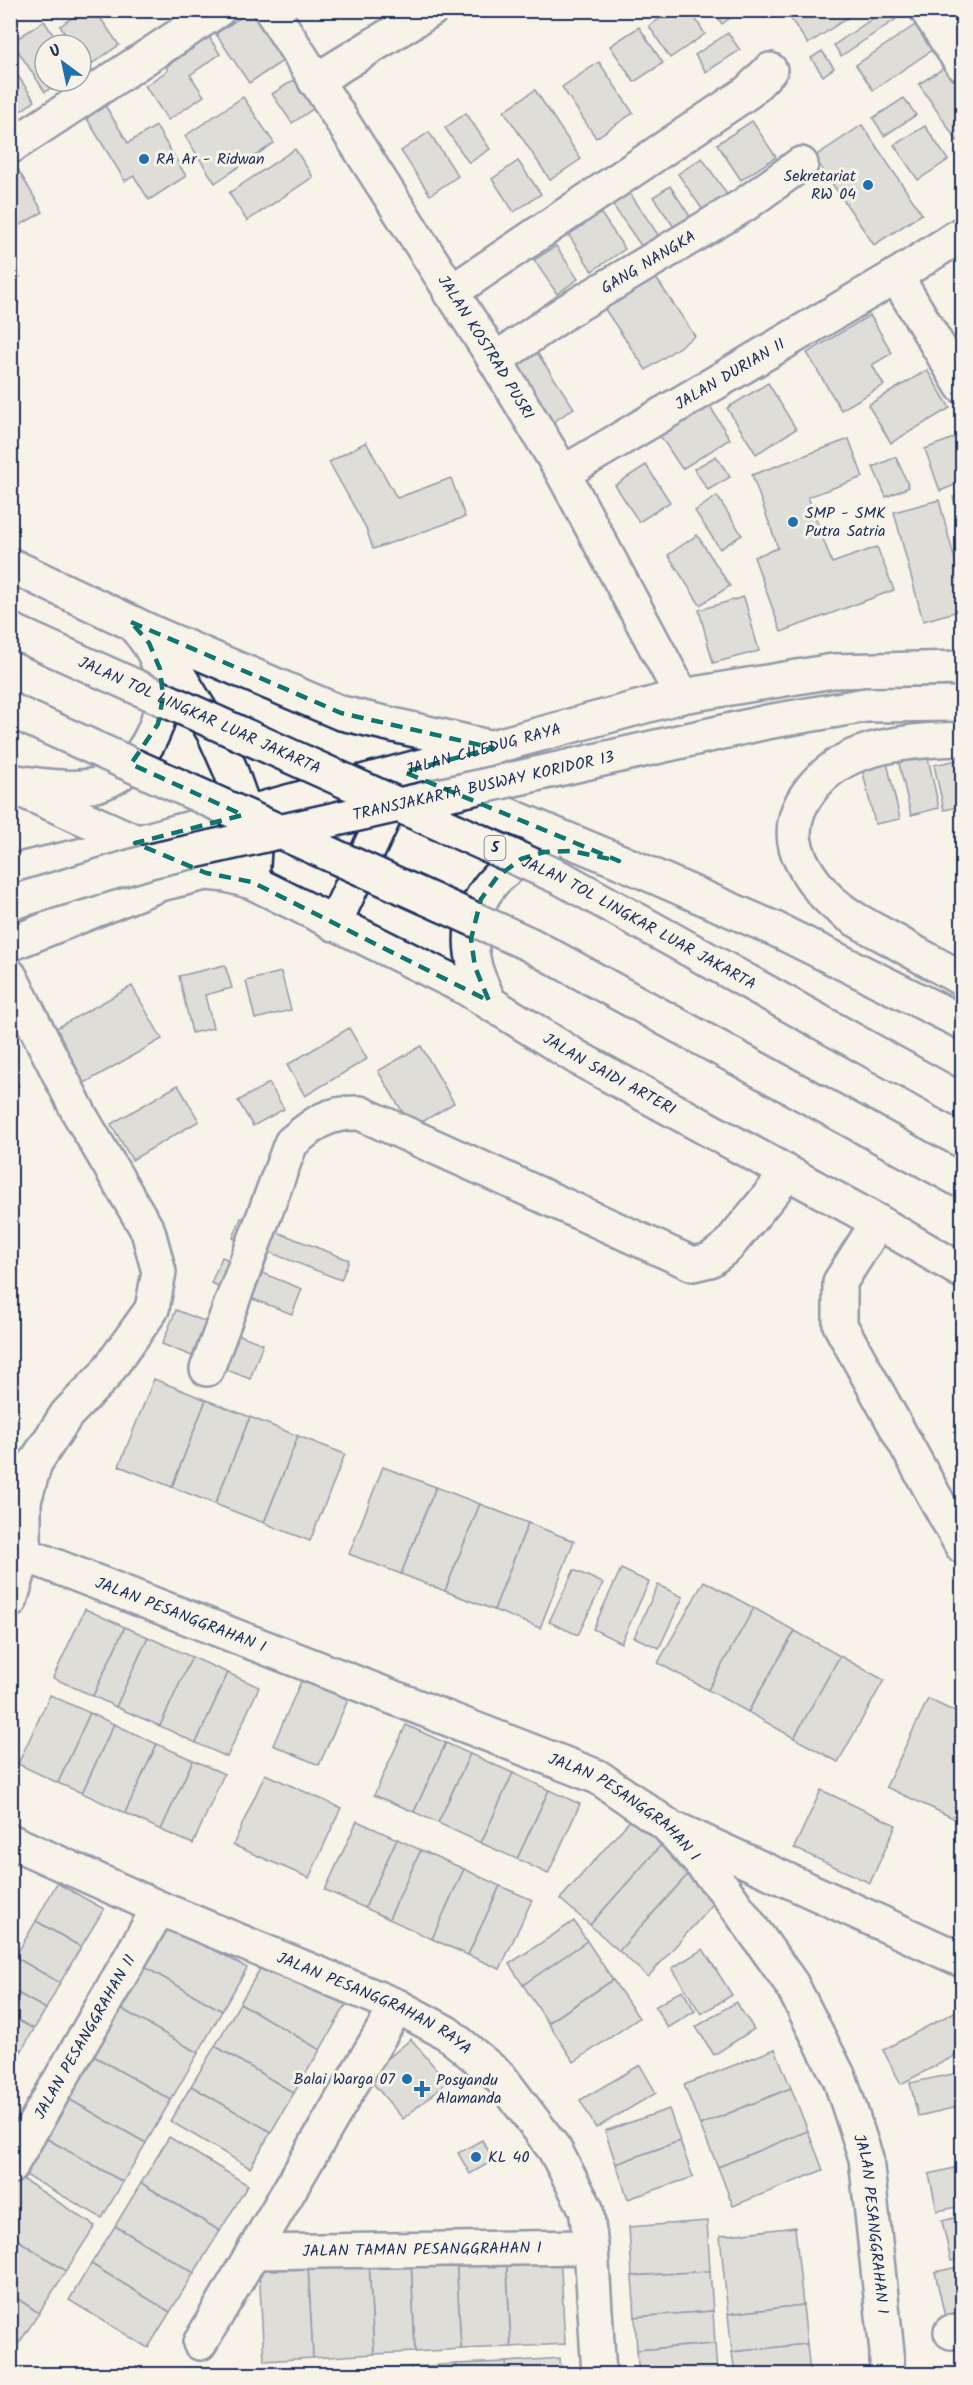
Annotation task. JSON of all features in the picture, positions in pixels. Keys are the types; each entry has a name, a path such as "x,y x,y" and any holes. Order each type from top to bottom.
{"main road":[{"path":"10,147 218,10"},
{"name":"JALAN KOSTRAD PUSRI","path":"271,10 495,360 563,473 682,696"},
{"path":"315,81 431,10"},
{"path":"927,10 963,64"},
{"path":"450,293 739,98 770,69"},
{"name":"GANG NANGKA","path":"495,360 567,311 652,258 744,206 801,164"},
{"name":"JALAN DURIAN II","path":"563,473 963,234"},
{"path":"896,276 963,386"},
{"path":"10,565 142,627 341,713 493,748"},
{"path":"10,783 56,788 101,783 126,770 145,749 158,724 163,697 160,669 142,627"},
{"path":"10,783 135,843 206,873 227,875 252,882 254,849 246,814 230,769 213,733 142,627"},
{"name":"JALAN TOL LINGKAR LUAR JAKARTA","path":"10,630 563,879 963,1101"},
{"name":"JALAN CILEDUG RAYA","path":"10,872 246,814 682,696 833,671 963,668"},
{"name":"TRANSJAKARTA BUSWAY KORIDOR 13","path":"10,903 150,861 767,722 867,705 963,704"},
{"path":"10,710 529,944 963,1181"},
{"path":"963,739 907,743 858,754 837,765 811,789 796,819 796,845 806,871 825,894 848,915 963,979"},
{"path":"334,924 404,772 619,861 775,929 963,1022"},
{"path":"489,1001 475,967 471,939 481,899 497,877 521,859 544,852 572,851 619,861"},
{"path":"10,944 160,884 206,873"},
{"name":"JALAN SAIDI ARTERI","path":"252,882 489,1001 578,1058 878,1222 963,1272"},
{"path":"10,976 80,1115 148,1231 159,1272 152,1309 104,1376 67,1414 35,1463 24,1501 24,1554 10,1601"},
{"path":"207,1369 291,1143 319,1120 343,1113 360,1113 693,1264 710,1260 727,1247 788,1173"},
{"path":"878,1222 840,1282 840,1325 963,1546"},
{"name":"JALAN PESANGGRAHAN I","path":"24,1554 598,1778 667,1825 724,1888 791,1983 840,2079 866,2158 887,2352 887,2374"},
{"path":"667,1825 963,1960"},
{"name":"JALAN PESANGGRAHAN RAYA","path":"10,1841 159,1908 397,2006 447,2033 500,2077 555,2150 586,2209 591,2247 599,2374"},
{"name":"JALAN PESANGGRAHAN II","path":"10,2167 159,1908"},
{"path":"200,2343 397,2006"},
{"name":"JALAN TAMAN PESANGGRAHAN I","path":"254,2252 591,2247"}],"highlighted area":[{"path":"131,622 341,713 493,748 404,772 619,861 572,851 544,852 521,859 497,877 481,899 471,939 475,967 489,1001 252,882 206,873 135,843 243,815 131,764 158,724 163,697 160,669 149,643"}],"building":[{"path":"84,10 95,10 119,45 93,63 93,33 64,33 60,26"},
{"path":"124,10 141,10 129,18"},
{"path":"673,10 690,10 705,34 670,58 649,26"},
{"path":"713,10 741,10 722,24"},
{"path":"789,10 859,10 808,44 786,12"},
{"path":"885,10 890,10 896,19 841,56 834,45"},
{"path":"250,11 283,61 249,83 216,34"},
{"path":"44,21 52,33 33,33 33,74 12,42"},
{"path":"921,21 938,46 873,90 856,65"},
{"path":"639,27 663,63 634,82 610,46"},
{"path":"728,33 740,50 706,72 695,55"},
{"path":"209,37 220,54 190,75 204,96 168,120 145,86 168,70 166,67"},
{"path":"822,51 834,68 823,76 811,58"},
{"path":"956,60 962,70 962,138 957,141 919,84"},
{"path":"599,62 633,113 596,138 562,87"},
{"path":"10,64 35,101 10,118"},
{"path":"300,76 319,105 292,123 272,94"},
{"path":"535,90 581,159 550,180 504,111"},
{"path":"243,97 274,143 215,183 185,136"},
{"path":"904,98 916,115 884,136 873,118"},
{"name":"RA Ar - Ridwan","path":"103,102 128,143 156,126 186,176 149,200 134,176 125,181 84,114"},
{"path":"466,113 490,149 469,163 445,128"},
{"path":"752,121 776,157 741,180 717,144"},
{"name":"Sekretariat RW 04","path":"862,125 922,214 874,245 814,157"},
{"path":"925,126 948,160 918,180 894,145"},
{"path":"429,132 458,176 430,195 401,151"},
{"path":"295,149 313,177 247,221 229,193"},
{"path":"702,158 733,203 709,219 678,174"},
{"path":"13,161 43,212 10,231 10,162"},
{"path":"518,161 541,194 514,212 492,179"},
{"path":"670,186 697,227 681,237 653,197"},
{"path":"629,192 661,239 644,250 612,204"},
{"path":"598,209 625,249 592,271 566,231"},
{"path":"556,246 578,279 557,294 534,260"},
{"path":"10,263 20,277 10,283"},
{"path":"650,269 695,336 646,370 600,302"},
{"path":"870,315 892,353 872,365 884,385 841,410 807,353"},
{"path":"534,348 574,408 546,427 505,367"},
{"path":"927,370 950,408 891,443 868,405"},
{"path":"768,383 796,429 756,454 727,408"},
{"path":"708,403 730,439 682,469 659,434"},
{"path":"961,435 962,482 940,491 925,449"},
{"name":"SMP - SMK Putra Satria","path":"849,439 863,477 808,497 832,563 877,547 894,590 781,632 754,557 778,548 752,475"},
{"path":"366,442 397,498 451,478 465,517 373,549 366,528 329,462"},
{"path":"716,456 730,477 708,490 694,469"},
{"path":"896,457 909,487 886,497 873,467"},
{"path":"646,465 670,502 639,522 615,485"},
{"path":"962,495 962,524 961,524 953,497"},
{"path":"717,496 742,535 720,549 695,511"},
{"path":"939,500 962,587 962,610 923,621 894,512"},
{"path":"697,535 730,586 700,605 668,555"},
{"path":"744,597 759,651 713,663 699,610"},
{"path":"927,753 939,808 911,815 898,759"},
{"path":"886,758 900,819 875,824 861,764"},
{"path":"962,759 962,806 944,810 934,765"},
{"path":"225,965 232,988 205,995 213,1028 192,1033 179,976"},
{"path":"281,972 291,1010 255,1019 246,981"},
{"path":"132,986 162,1039 83,1084 53,1030"},
{"path":"349,1028 367,1059 305,1096 287,1065"},
{"path":"421,1046 454,1103 412,1128 378,1071"},
{"path":"10,1069 19,1086 10,1090"},
{"path":"269,1083 284,1109 253,1126 238,1101"},
{"path":"178,1085 199,1121 132,1160 111,1124"},
{"path":"241,1218 349,1260 341,1280 233,1238"},
{"path":"222,1257 302,1289 292,1314 211,1283"},
{"path":"176,1310 263,1344 250,1379 162,1344"},
{"path":"154,1379 206,1400 172,1487 119,1466"},
{"path":"206,1400 250,1417 215,1504 172,1487"},
{"path":"250,1417 298,1436 264,1523 215,1504"},
{"path":"298,1436 345,1454 310,1541 264,1523"},
{"path":"383,1467 436,1487 401,1574 349,1554"},
{"path":"436,1487 480,1504 445,1591 401,1574"},
{"path":"480,1504 528,1523 494,1610 445,1591"},
{"path":"528,1523 574,1541 540,1628 494,1610"},
{"path":"621,1569 649,1582 621,1643 593,1629"},
{"path":"574,1570 603,1583 578,1635 549,1622"},
{"path":"704,1581 754,1608 708,1690 658,1663"},
{"path":"658,1585 683,1597 659,1648 634,1637"},
{"path":"754,1608 795,1631 748,1712 708,1690"},
{"path":"85,1609 125,1627 93,1696 53,1678"},
{"path":"125,1627 148,1637 116,1707 93,1696"},
{"path":"795,1631 840,1656 794,1738 748,1712"},
{"path":"148,1637 192,1657 160,1726 116,1707"},
{"path":"840,1656 884,1680 838,1762 794,1738"},
{"path":"192,1657 228,1673 196,1743 160,1726"},
{"path":"306,1670 352,1691 319,1765 273,1745"},
{"path":"228,1673 259,1687 227,1757 196,1743"},
{"path":"50,1695 90,1713 58,1783 18,1764"},
{"path":"928,1699 962,1715 962,1822 886,1787"},
{"path":"90,1713 114,1724 82,1793 58,1783"},
{"path":"114,1724 157,1744 125,1813 82,1793"},
{"path":"406,1725 446,1743 414,1812 374,1795"},
{"path":"446,1743 470,1754 438,1823 414,1812"},
{"path":"157,1744 193,1760 161,1830 125,1813"},
{"path":"470,1754 513,1773 481,1843 438,1823"},
{"path":"193,1760 224,1774 193,1844 161,1830"},
{"path":"513,1773 549,1790 517,1859 481,1843"},
{"path":"265,1774 341,1808 309,1878 233,1845"},
{"path":"549,1790 580,1804 548,1874 517,1859"},
{"path":"821,1790 896,1825 870,1883 794,1848"},
{"path":"632,1818 662,1844 590,1925 560,1899"},
{"path":"357,1821 397,1839 365,1908 325,1890"},
{"path":"397,1839 421,1850 389,1919 365,1908"},
{"path":"662,1844 691,1871 619,1951 590,1925"},
{"path":"421,1850 464,1869 432,1939 389,1919"},
{"path":"464,1869 500,1886 468,1955 432,1939"},
{"path":"691,1871 720,1896 648,1977 619,1951"},
{"path":"57,1883 104,1909 81,1947 36,1921"},
{"path":"500,1886 532,1900 500,1969 468,1955"},
{"path":"36,1921 81,1947 60,1983 15,1957"},
{"path":"574,1921 587,1941 523,1985 509,1964"},
{"path":"166,1922 247,1968 222,2011 141,1965"},
{"path":"587,1941 613,1980 548,2023 523,1985"},
{"path":"703,1949 732,1995 701,2014 672,1968"},
{"path":"15,1957 60,1983 46,2009 10,1989 10,1964"},
{"path":"267,1957 347,2003 320,2050 240,2003"},
{"path":"141,1965 222,2011 198,2053 118,2007"},
{"path":"613,1980 639,2018 574,2062 548,2023"},
{"path":"10,1989 46,2009 34,2029 10,2016"},
{"path":"682,1990 695,2011 668,2028 655,2007"},
{"path":"736,2002 754,2029 714,2055 696,2027"},
{"path":"240,2003 320,2050 294,2093 215,2046"},
{"path":"118,2007 198,2053 171,2100 90,2054"},
{"path":"962,2008 962,2052 901,2084 883,2050"},
{"path":"10,2016 34,2029 22,2050 10,2043"},
{"name":"Balai Warga 07","path":"411,2039 447,2082 403,2119 367,2076"},
{"path":"10,2043 22,2050 10,2070"},
{"path":"215,2046 294,2093 271,2132 191,2086"},
{"path":"775,2049 791,2088 700,2125 684,2085"},
{"path":"90,2054 171,2100 146,2143 65,2097"},
{"path":"640,2065 656,2093 596,2128 580,2100"},
{"path":"962,2072 962,2106 918,2116 910,2083"},
{"path":"191,2086 271,2132 250,2168 170,2121"},
{"path":"791,2088 808,2131 718,2167 700,2125"},
{"path":"65,2097 146,2143 123,2182 42,2136"},
{"path":"669,2109 680,2141 616,2164 605,2131"},
{"path":"808,2131 823,2170 733,2206 718,2167"},
{"path":"42,2136 123,2182 102,2218 22,2173"},
{"path":"169,2137 248,2185 220,2231 141,2183"},
{"name":"KL 40","path":"482,2140 494,2160 470,2174 458,2153"},
{"path":"680,2141 693,2177 628,2199 616,2164"},
{"path":"962,2166 962,2206 937,2211 929,2174"},
{"path":"18,2176 95,2226 66,2271 10,2235 10,2187"},
{"path":"141,2183 220,2231 194,2273 115,2226"},
{"path":"962,2216 962,2259 951,2261 942,2221"},
{"path":"707,2221 710,2271 632,2276 629,2227"},
{"path":"115,2226 194,2273 170,2312 91,2264"},
{"path":"795,2227 803,2305 728,2314 720,2236"},
{"path":"10,2235 66,2271 39,2313 10,2294"},
{"path":"560,2251 565,2344 511,2347 506,2254"},
{"path":"506,2254 511,2347 461,2349 456,2257"},
{"path":"456,2257 461,2349 415,2352 411,2260"},
{"path":"411,2260 415,2352 374,2354 369,2262"},
{"path":"369,2262 374,2354 313,2358 308,2266"},
{"path":"91,2264 170,2312 148,2348 69,2300"},
{"path":"308,2266 313,2358 264,2361 259,2268"},
{"path":"962,2266 962,2313 945,2317 935,2272"},
{"path":"710,2271 713,2311 635,2317 632,2276"},
{"path":"10,2294 39,2313 14,2351 10,2348"},
{"path":"803,2305 807,2344 732,2352 728,2314"},
{"path":"713,2311 715,2344 637,2350 635,2317"},
{"path":"715,2344 717,2374 639,2374 637,2350"},
{"path":"807,2344 810,2374 735,2374 732,2352"},
{"path":"560,2358 561,2374 507,2374 506,2362"},
{"path":"506,2362 507,2374 457,2374 456,2364"},
{"path":"456,2364 457,2374 412,2374 411,2367"},
{"path":"411,2367 412,2374 369,2374 369,2369"},
{"path":"361,2368 361,2374 307,2374 307,2372"}],"place":[{"name":"RA Ar - Ridwan","path":"144,159"},
{"name":"Sekretariat RW 04","path":"868,185"},
{"name":"SMP - SMK Putra Satria","path":"793,522"},
{"name":"Balai Warga 07","path":"407,2079"},
{"name":"Posyandu Alamanda","path":"422,2089"},
{"name":"KL 40","path":"476,2157"}]}
